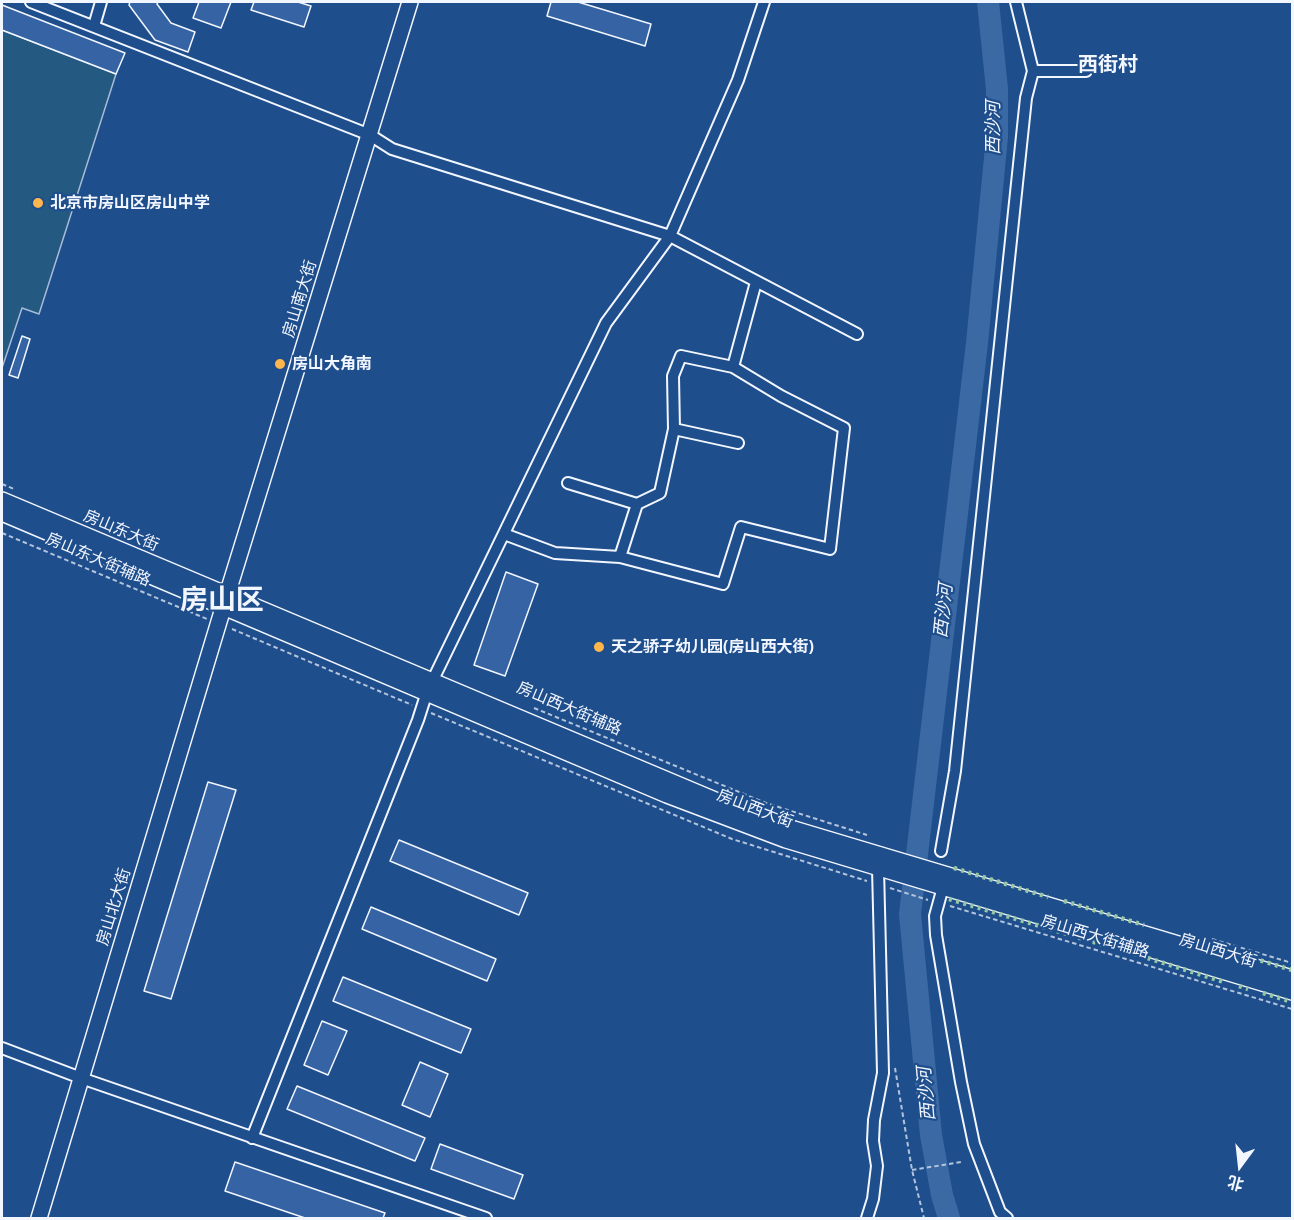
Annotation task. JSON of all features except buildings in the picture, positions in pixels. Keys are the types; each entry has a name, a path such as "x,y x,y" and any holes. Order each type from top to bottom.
{"main road":[{"name":"房山南大街","path":"225,601 410,2"},
{"name":"房山东大街","path":"2,500 225,601"},
{"name":"房山东大街","path":"2,513 225,601"},
{"name":"房山北大街","path":"39,1218 225,601"},
{"name":"房山西大街","path":"225,601 429,687 734,808 794,829 894,873"},
{"name":"房山西大街","path":"429,687 667,795 786,840 894,873 937,881 1293,978"},
{"name":"房山西大街","path":"937,881 1293,992"}],"street":[{"path":"31,2 370,135 392,149 670,236 856,334"},
{"path":"94,26 101,2"},
{"path":"252,1138 418,720 429,687 606,323 670,236 738,80 764,2"},
{"path":"942,851 956,771 1026,98 1033,71 1016,2"},
{"path":"1033,71 1086,71"},
{"path":"733,367 756,282"},
{"path":"504,534 555,554 620,557 723,584 741,527 830,549 844,428 781,396 733,367 681,356 673,376 674,429 660,493 637,504 568,483"},
{"path":"674,429 738,443"},
{"path":"620,557 637,504"},
{"path":"867,1218 877,1166 873,1141 874,1120 883,1073 878,868"},
{"path":"937,881 933,901 936,935 961,1082 974,1144 1000,1212 1007,1218"},
{"path":"2,1048 81,1078 486,1218"}],"path":[{"name":"房山东大街辅路","path":"2,533 219,624"},
{"name":"房山西大街辅路","path":"526,705 766,803 870,836"},
{"name":"房山西大街辅路","path":"894,873 933,901 1293,1009"},
{"path":"895,1059 912,1170 924,1218"},
{"path":"912,1170 961,1162"}],"shaded area":[{"name":"北京市房山区房山中学","path":"2,30 116,74 39,314 22,308 2,368"}],"waterway":[{"name":"西沙河","path":"949,1218 942,1195 931,1135 910,914 977,343 997,137 997,89 988,2"}],"hedge":[{"path":"954,868 1048,897"},
{"path":"949,899 1107,946"},
{"path":"1064,901 1144,925"},
{"path":"1196,941 1292,970"},
{"path":"1119,949 1224,982"},
{"path":"1239,986 1248,989"},
{"path":"1263,993 1292,1002"}],"place":[{"name":"北京市房山区房山中学","path":"38,203"},
{"name":"房山大角南","path":"280,364"},
{"name":"天之骄子幼儿园(房山西大街)","path":"599,647"}],"district":[{"name":"西街村","path":"1108,65"},
{"name":"房山区","path":"222,601"}]}
